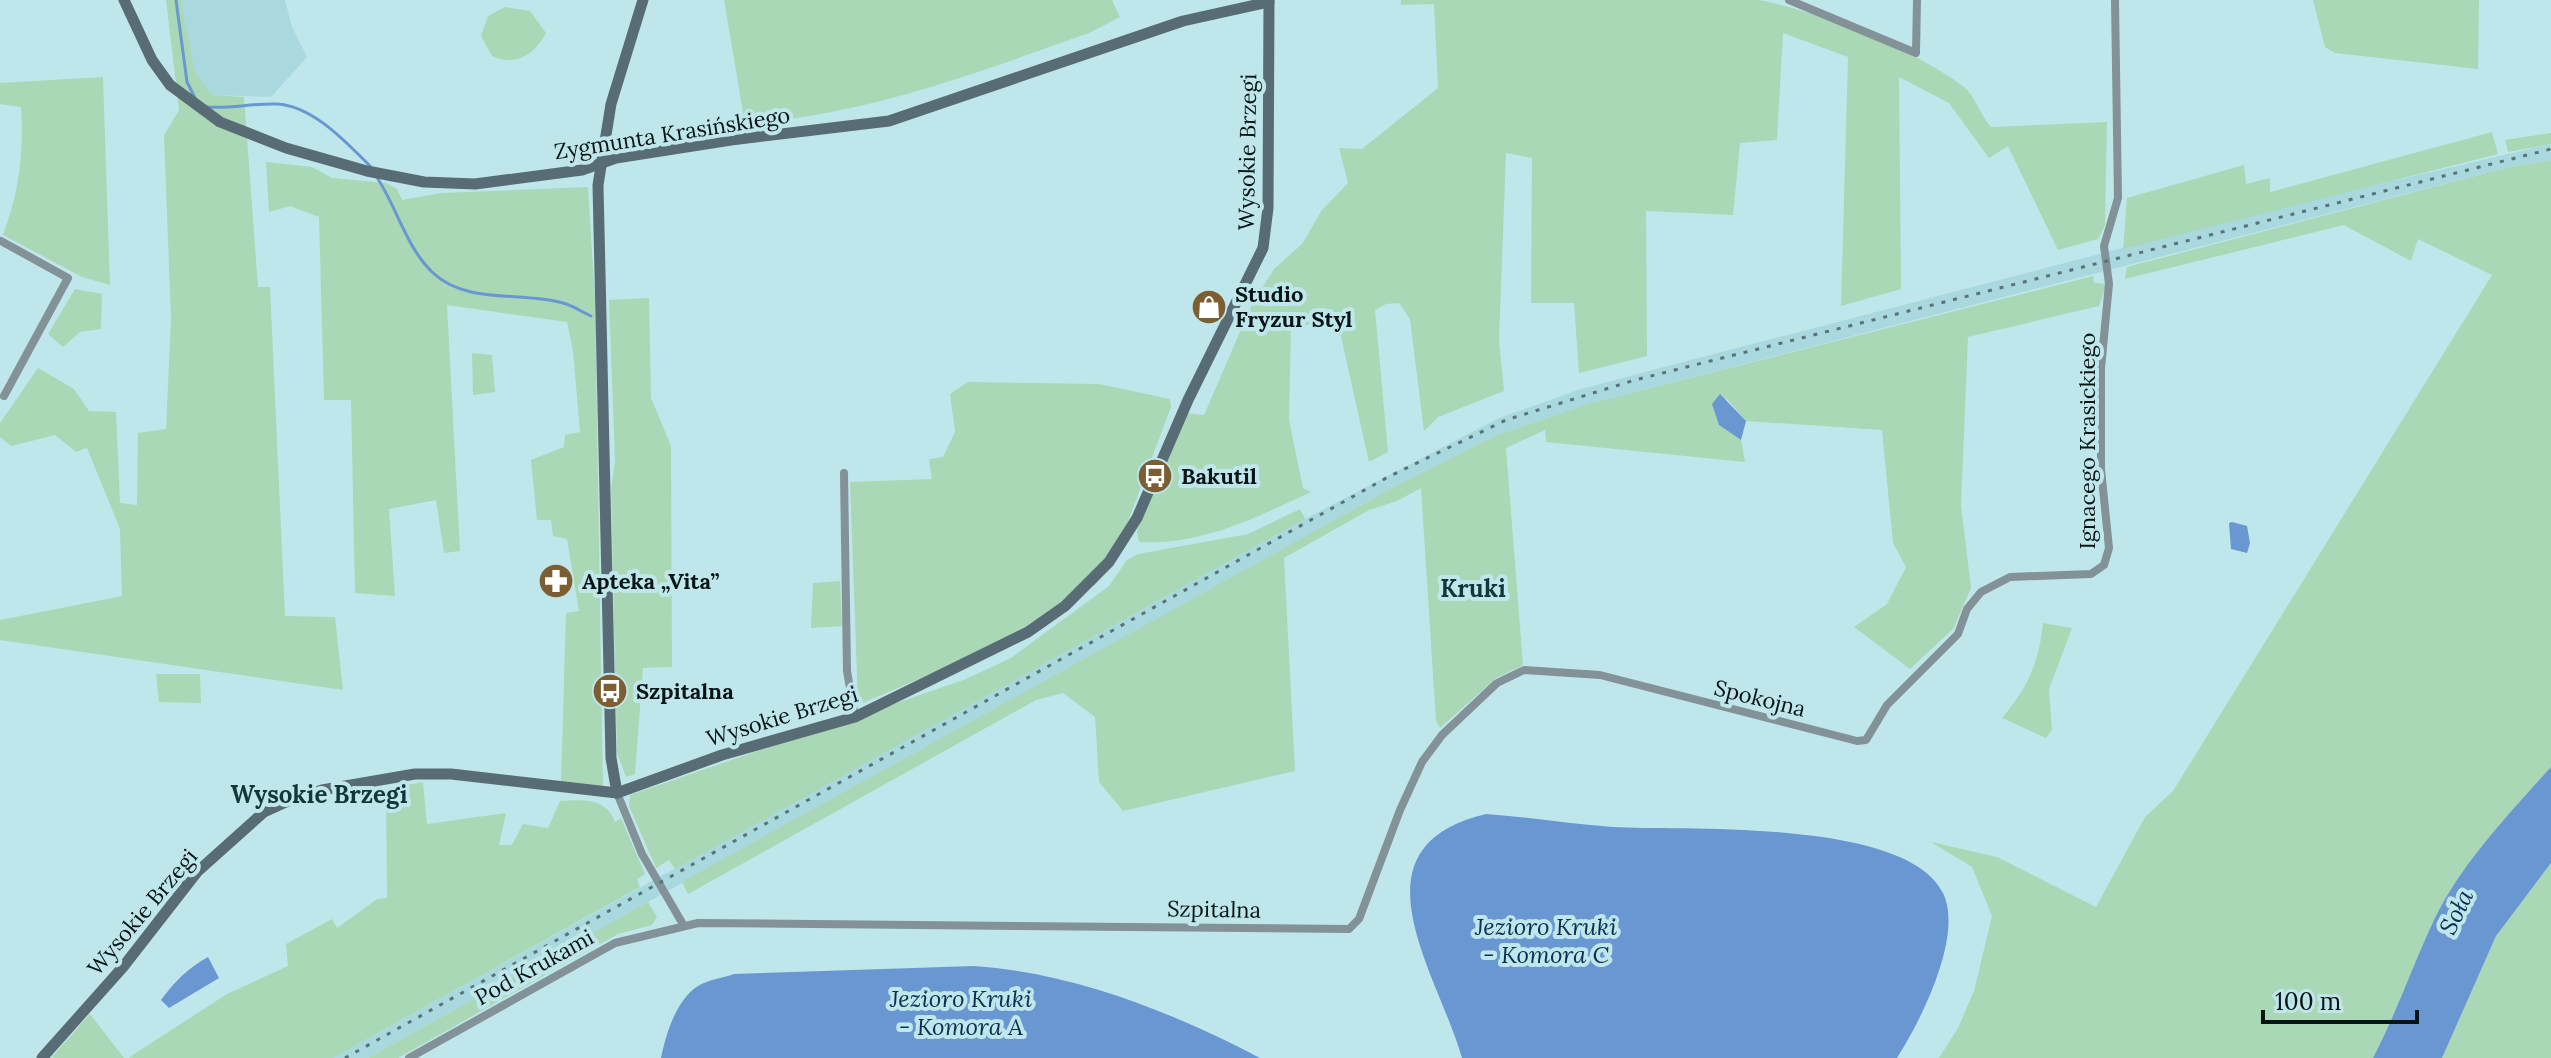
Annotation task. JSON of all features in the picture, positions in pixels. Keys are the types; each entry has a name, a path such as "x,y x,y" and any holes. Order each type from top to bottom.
{"street":[{"name":"Zygmunta Krasińskiego","path":"124,0 152,60 184,99 220,122 286,148 367,171 424,182 475,184 582,170 601,163 731,140 889,121 1183,21 1273,1"},
{"path":"643,0 611,104 601,163 611,758 617,793 642,854 684,926"},
{"path":"1789,0 1916,53 1917,0"},
{"name":"Ignacego Krasickiego","path":"1891,700 1913,676 1944,651 1981,592 2010,577 2091,574 2104,565 2109,548 2101,469 2101,368 2109,284 2104,246 2118,198 2115,0"},
{"name":"Wysokie Brzegi","path":"42,1058 123,967 197,872 264,812 288,801 322,790 415,774 451,774 617,793 722,755 855,717 1046,620 1084,590 1124,541 1146,500 1188,400 1263,248 1268,208 1273,1"},
{"path":"1,241 68,278 1,397"},
{"path":"844,473 847,671 855,717"},
{"name":"Spokojna","path":"1349,929 1359,919 1422,762 1442,735 1497,683 1524,670 1600,675 1857,741 1866,740 1891,700"},
{"name":"Szpitalna","path":"684,926 725,921 1349,929"},
{"name":"Pod Krukami","path":"409,1058 615,943 684,926"}],"shaded area":[{"path":"181,0 285,0 292,27 307,57 271,97 212,95 195,72"},
{"path":"2551,144 2551,160 2506,168 1588,404 1495,436 1394,487 368,1058 333,1058 1305,519 1499,418 1578,390 1660,368 2269,210"}],"green space":[{"path":"166,0 181,0 195,72 212,95 244,97 258,287 270,287 285,616 335,617 343,690 0,640 0,620 122,596 120,529 87,448 76,452 55,435 11,446 0,437 0,423 38,368 74,389 89,411 116,412 120,503 137,505 138,433 166,429 171,319 164,135 179,110"},
{"path":"724,0 1112,0 1120,17 1089,33 1004,63 878,102 791,119 745,124"},
{"path":"1401,0 1759,0 1809,13 1894,46 1944,73 1968,91 1991,127 2107,122 2105,225 2098,239 2058,250 2008,146 1989,158 1949,103 1899,77 1901,289 1841,306 1848,57 1783,33 1777,140 1740,143 1733,215 1646,211 1647,356 1579,373 1574,303 1531,303 1532,158 1506,153 1499,340 1504,391 1438,417 1424,431 1410,319 1399,303 1386,304 1375,310 1388,452 1369,462 1341,336 1320,325 1291,325 1289,420 1303,488 1311,492 1249,520 1206,535 1139,542 1137,531 1186,413 1204,415 1253,302 1274,269 1302,244 1322,210 1348,183 1339,148 1362,149 1438,88 1434,4 1401,5"},
{"path":"2313,0 2479,0 2478,69 2335,53 2325,47"},
{"path":"505,7 530,11 546,33 536,47 517,59 492,56 481,36 488,16"},
{"path":"103,77 110,285 82,277 3,235 17,188 22,124 21,107 0,104 0,83"},
{"path":"2492,132 2498,154 2123,249 2127,198 2244,165 2246,184 2270,178 2270,192"},
{"path":"2551,133 2551,144 2508,152 2505,140"},
{"path":"2551,160 2551,767 2458,878 2427,935 2373,1058 1939,1058 1958,1028 1974,991 1992,916 1972,867 1931,842 1997,857 2096,907 2145,817 2173,791 2492,275 2418,239 2411,261 2344,225 2125,279 2127,267 2506,168"},
{"path":"266,162 312,167 332,178 386,183 397,189 402,200 441,193 588,187 595,300 603,787 561,782 566,613 579,611 567,539 553,536 551,520 537,520 531,460 564,447 565,435 580,432 573,351 567,322 447,305 460,551 444,553 436,500 389,509 395,596 355,593 351,400 324,400 319,217 290,206 269,212"},
{"path":"2093,276 2094,283 2107,284 2099,306 1968,337 1961,505 1971,588 1953,629 1910,669 1854,627 1887,604 1906,567 1893,543 1882,430 1746,421 1726,398 1719,425 1741,440 1745,462 1546,442 1545,430 1506,448 1523,665 1496,678 1440,728 1436,721 1421,488 1397,501 1369,510 1284,558 1295,771 1123,811 1099,782 1095,717 1063,693 1036,700 688,894 682,882 1394,487 1495,436 1588,404"},
{"path":"75,289 102,294 101,329 80,332 63,347 48,334"},
{"path":"649,298 651,398 671,446 672,667 643,668 635,774 626,777 617,753 611,489 615,461 609,300"},
{"path":"472,353 492,355 495,392 473,395"},
{"path":"968,382 1099,384 1170,399 1171,407 1113,561 1097,583 1040,627 858,705 850,482 932,479 929,459 943,457 955,432 950,394"},
{"path":"1300,509 1305,519 675,869 669,860 656,868 629,806 630,795 966,679 1011,658 1109,586 1127,560 1138,554 1248,534"},
{"path":"840,581 842,626 811,628 813,583"},
{"path":"2043,623 2072,628 2049,689 2052,730 2046,738 2002,718 2031,674"},
{"path":"156,674 200,674 201,703 159,702"},
{"path":"423,782 427,824 506,813 499,845 512,845 523,824 548,828 560,801 599,804 606,808 615,822 621,818 645,874 637,879 640,887 333,1058 128,1058 227,994 288,966 286,944 332,919 337,928 377,899 387,898 386,789"},
{"path":"2551,863 2551,1058 2442,1058 2496,936"},
{"path":"648,902 657,917 652,925 618,934 398,1058 368,1058"},
{"path":"90,1014 124,1058 53,1058 52,1057"}],"water":[{"path":"1720,394 1746,421 1741,440 1719,425 1712,404"},
{"path":"2229,523 2247,526 2250,543 2247,553 2231,549"},
{"name":"Soła","path":"2551,767 2551,863 2496,936 2442,1058 2373,1058 2427,935 2458,878"},
{"name":"Jezioro Kruki - Komora C","path":"1486,814 1613,827 1792,833 1842,840 1886,852 1921,869 1943,893 1948,911 1944,955 1917,1023 1897,1058 1462,1058 1422,952 1412,916 1411,883 1420,854 1444,830"},
{"path":"208,957 219,978 169,1008 161,1000 166,993 188,970"},
{"name":"Jezioro Kruki - Komora A","path":"974,966 1049,977 1122,997 1192,1025 1260,1058 661,1058 678,1009 690,992 710,981 734,974"}],"waterway":[{"path":"176,0 187,82 195,98"},
{"path":"207,107 290,106 316,118 370,166"},
{"path":"376,176 415,251 432,272 446,282 477,293 563,303 591,316"}],"railway":[{"path":"345,1058 1388,477 1506,420 1635,380 2551,149"}],"place":[{"name":"Studio Fryzur Styl","path":"1209,307"},
{"name":"Bakutil","path":"1155,476"},
{"name":"Apteka „Vita”","path":"556,581"},
{"name":"Szpitalna","path":"610,691"}],"district":[{"name":"Kruki","path":"1473,588"},
{"name":"Wysokie Brzegi","path":"319,794"}]}
